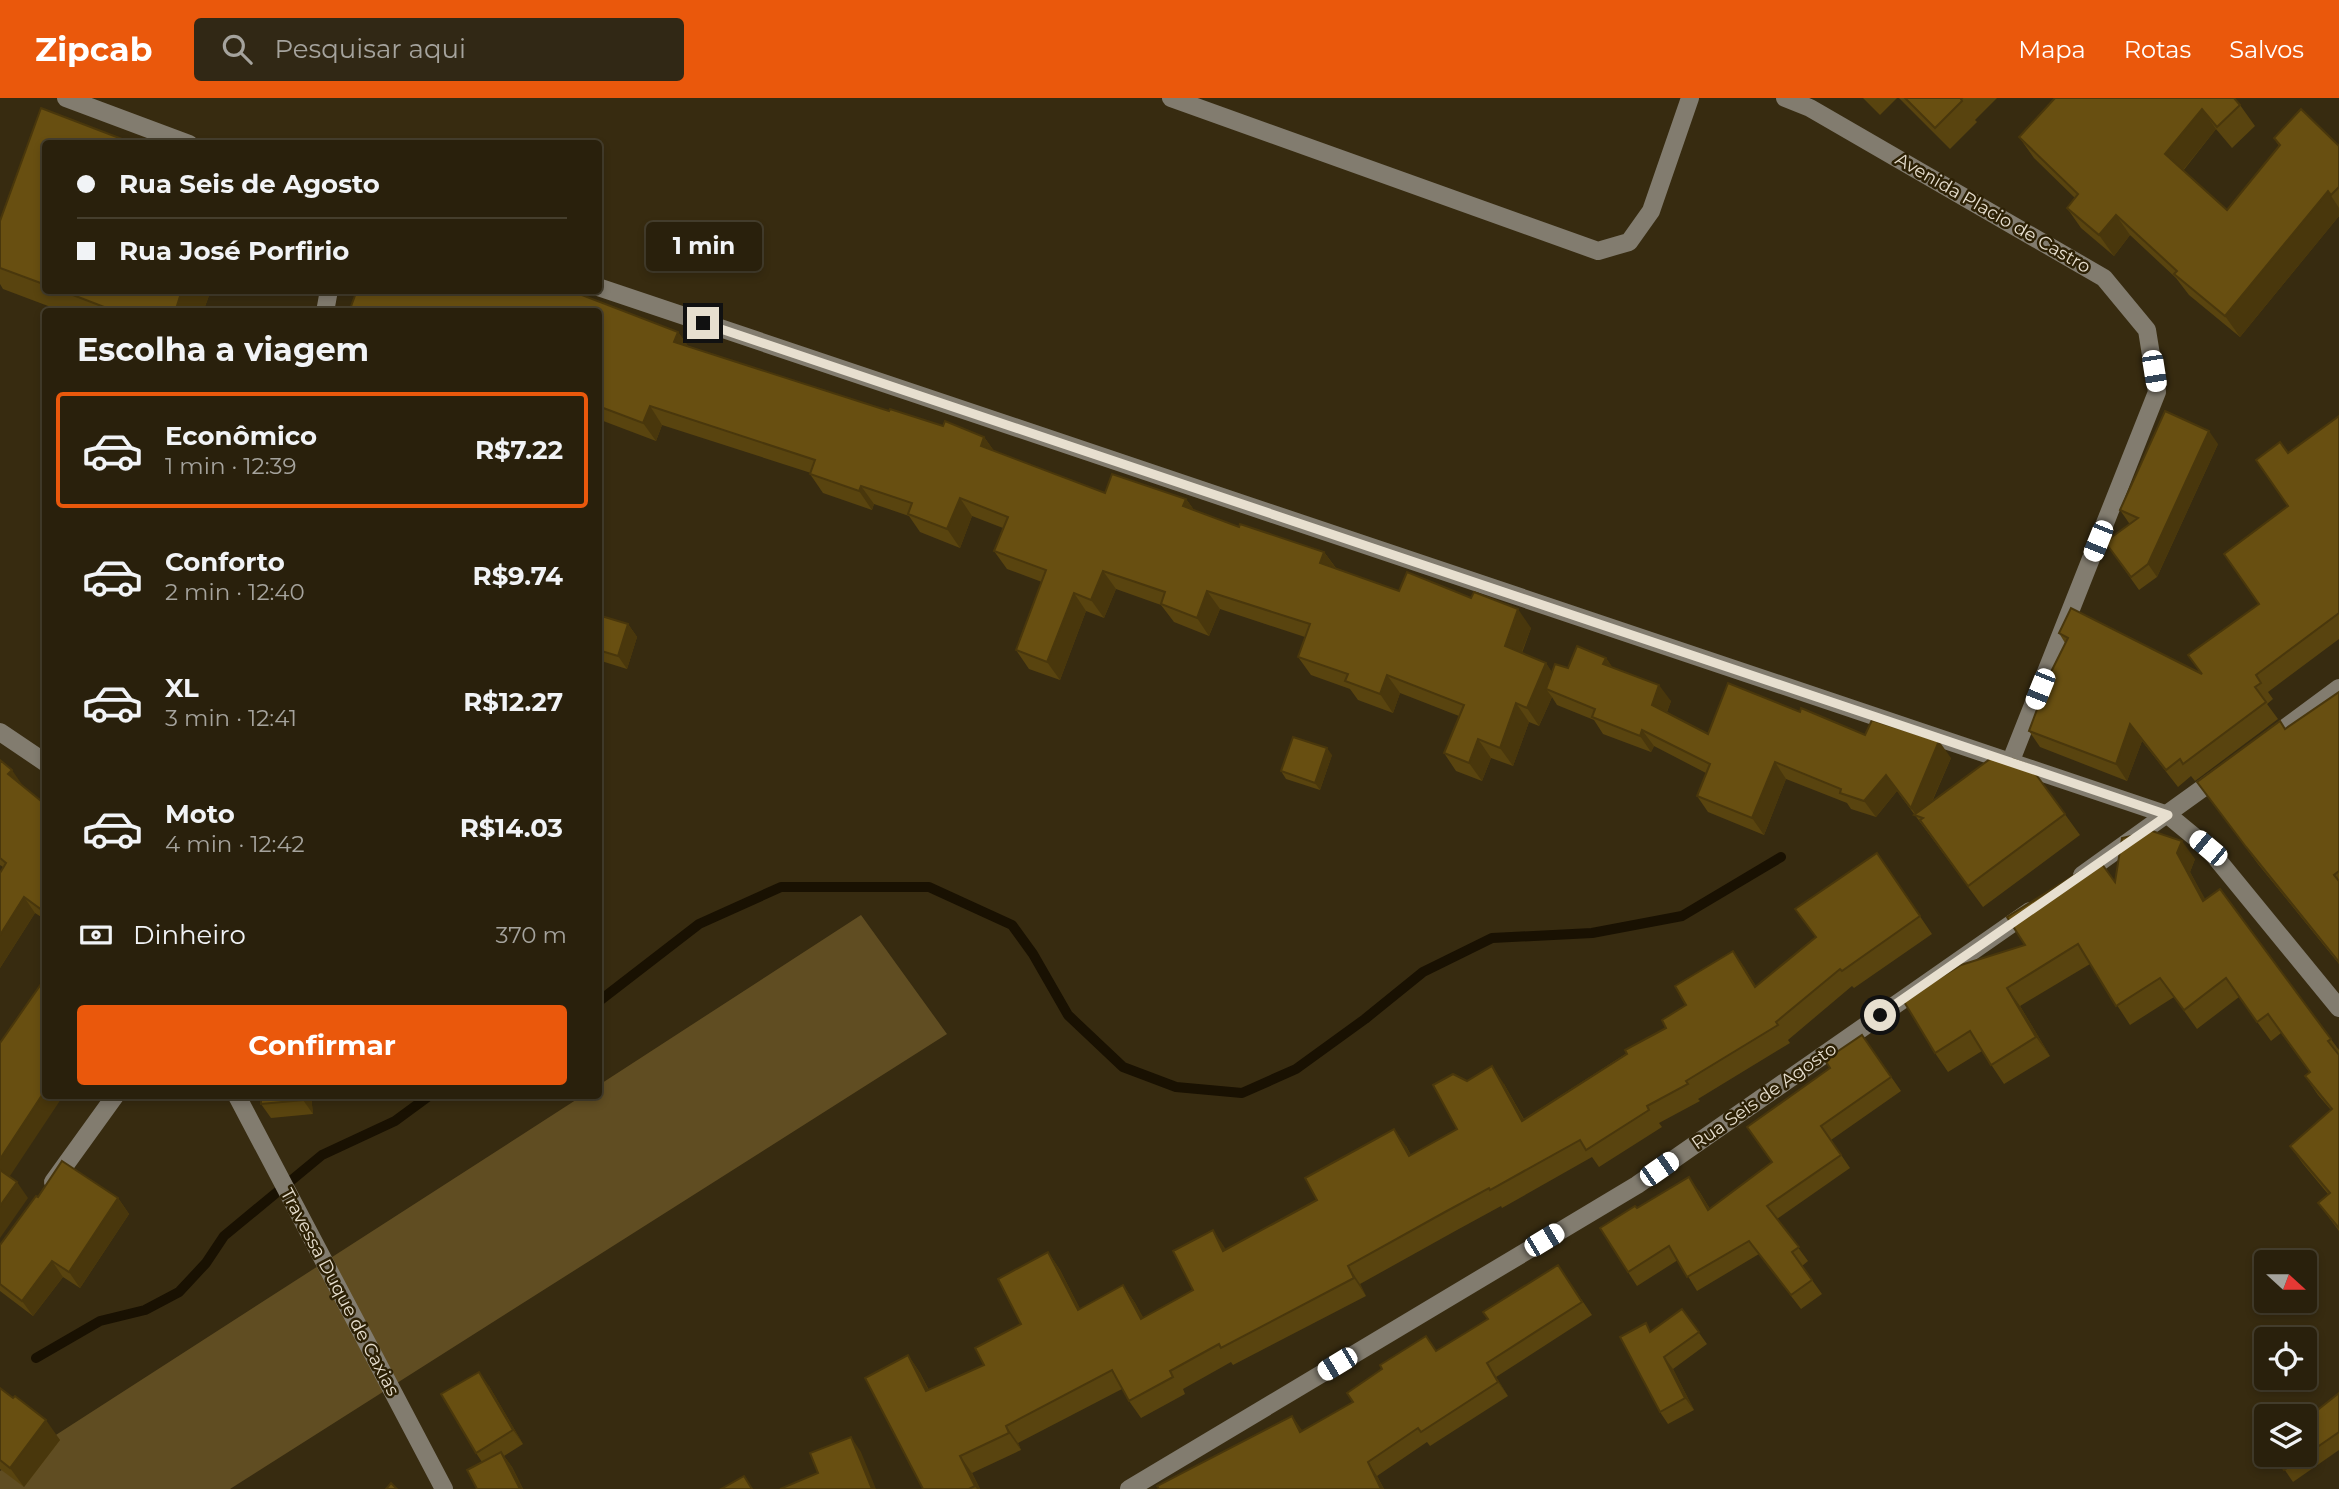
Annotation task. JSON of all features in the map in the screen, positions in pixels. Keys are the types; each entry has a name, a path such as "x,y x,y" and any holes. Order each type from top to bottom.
{"street":[{"path":"66,98 177,140"},
{"path":"1171,98 1598,251 1629,242 1651,211 1690,98"},
{"name":"Avenida Placio de Castro","path":"1785,98 1814,103 2104,278 2147,330 2157,392 2010,763"},
{"path":"602,288 2168,815 2208,848 2339,1008"},
{"path":"2253,751 2339,688"},
{"path":"0,732 42,760"},
{"path":"2066,886 2232,767"},
{"name":"Rua Seis de Agosto","path":"1129,1489 1637,1185 2043,901"},
{"path":"46,1192 113,1099"},
{"name":"Travessa Duque de Caxias","path":"239,1099 444,1489"}],"shaded area":[{"path":"861,915 947,1034 230,1489 0,1489 0,1471 577,1099 602,1099 602,1083"}],"building":[{"path":"1905,98 1962,98 1962,101 1935,128"},
{"path":"2055,98 2234,98 2240,105 2217,127 2202,109 2165,154 2227,210 2280,145 2274,138 2301,109 2339,146 2339,187 2331,195 2328,191 2225,316 2174,274 2177,271 2116,215 2099,235 2067,208 2078,194 2019,137"},
{"path":"41,108 125,140 42,140 42,284 0,268 0,221"},
{"path":"70,294 181,294 176,308 107,308"},
{"path":"356,294 579,294 678,332 674,342 889,411 890,409 943,426 945,421 984,437 981,446 1105,493 1112,474 1186,499 1183,506 1239,527 1240,524 1324,552 1320,563 1399,591 1407,572 1471,598 1474,592 1518,609 1505,646 1546,663 1527,708 1516,703 1500,748 1478,739 1469,763 1444,753 1464,705 1387,675 1380,694 1345,681 1348,674 1298,657 1310,624 1207,591 1197,618 1161,604 1165,592 1103,571 1091,600 1074,593 1047,662 1016,650 1046,570 994,551 1008,517 960,498 947,529 908,514 912,503 861,486 859,491 810,474 815,460 650,406 643,423 602,408 602,308 350,308"},
{"path":"2165,411 2209,431 2148,564 2131,577 2105,542 2138,518 2120,510"},
{"path":"2339,416 2339,613 2256,675 2261,683 2255,687 2266,702 2183,764 2180,759 2166,770 2130,724 2116,764 2029,731 2051,672 2068,638 2059,633 2071,608 2202,674 2188,655 2259,604 2224,554 2288,506 2256,460 2280,442 2288,453"},
{"path":"602,616 628,624 618,656 602,651"},
{"path":"1577,646 1606,658 1603,664 1659,685 1652,705 1708,734 1728,683 1800,712 1801,708 1865,735 1872,720 1939,741 1911,808 1886,775 1864,801 1840,793 1841,789 1775,762 1752,818 1697,796 1710,764 1642,730 1640,736 1592,717 1595,709 1546,689 1555,664 1568,668"},
{"path":"2339,692 2339,871 2334,875 2339,881 2339,962 2197,782 2280,721 2285,729"},
{"path":"1293,737 1327,748 1315,783 1281,771"},
{"path":"1994,756 2012,763 2013,759 2029,765 2065,814 1968,886 1920,820 1923,818 1914,815"},
{"path":"0,760 12,770 8,774 42,802 42,910 24,897 0,935 0,873 6,863 0,858"},
{"path":"2152,831 2182,841 2177,853 2203,901 2220,889 2331,1039 2328,1041 2339,1055 2339,1228 2318,1203 2330,1193 2290,1146 2332,1109 2305,1076 2310,1072 2268,1014 2257,1022 2226,978 2184,1010 2160,978 2116,1006 2078,944 2007,988 2036,1037 1991,1065 1970,1031 1935,1053 1903,1000 1961,965 2025,945 2007,917 2099,860 2115,882 2122,838"},
{"path":"1877,853 1920,916 1842,971 1840,969 1776,1022 1778,1025 1686,1081 1688,1084 1647,1106 1649,1110 1586,1150 1580,1140 1445,1212 1348,1266 1354,1278 1221,1348 1219,1344 1170,1371 1173,1377 1129,1401 1112,1370 1006,1426 1009,1433 960,1456 975,1486 969,1489 923,1489 865,1378 908,1355 926,1391 984,1365 975,1348 1021,1324 998,1279 1048,1252 1078,1310 1123,1285 1141,1319 1193,1290 1173,1251 1213,1230 1223,1251 1317,1200 1305,1178 1394,1129 1409,1156 1457,1129 1433,1085 1453,1074 1467,1081 1492,1066 1522,1121 1627,1054 1625,1050 1666,1028 1662,1020 1686,1005 1675,986 1733,951 1755,987 1816,937 1795,909"},
{"path":"42,983 42,1095 0,1159 0,1043"},
{"path":"1862,1035 1891,1077 1821,1126 1841,1155 1767,1206 1799,1247 1792,1252 1812,1280 1791,1295 1749,1241 1687,1277 1669,1246 1628,1272 1600,1228 1689,1177 1708,1210 1772,1162 1747,1127 1830,1068 1825,1060"},
{"path":"261,1099 303,1099 303,1100 261,1104"},
{"path":"62,1161 118,1198 69,1272 52,1261 22,1301 0,1284 0,1245"},
{"path":"0,1170 17,1182 0,1206"},
{"path":"1558,1265 1582,1302 1487,1363 1498,1382 1421,1432 1418,1428 1368,1462 1381,1489 1159,1489 1157,1486 1292,1416 1300,1432 1353,1402 1347,1393 1382,1369 1380,1365 1426,1336 1436,1351 1488,1319 1483,1312"},
{"path":"1682,1309 1699,1332 1664,1357 1685,1398 1660,1412 1620,1337 1646,1323 1650,1332"},
{"path":"479,1372 513,1430 476,1453 441,1394"},
{"path":"0,1388 46,1420 10,1468 0,1460"},
{"path":"2339,1393 2339,1432 2317,1447 2317,1410"},
{"path":"851,1437 872,1489 780,1489 818,1473 810,1453"},
{"path":"501,1452 520,1489 477,1489 467,1470"},
{"path":"744,1476 752,1489 721,1489"},
{"path":"391,1483 397,1489 386,1489"}],"waterway":[{"path":"602,999 699,924 781,887 929,887 1012,925 1033,954 1068,1015 1123,1067 1176,1087 1242,1093 1296,1069 1365,1019 1423,972 1492,938 1592,933 1682,916 1781,857"},
{"path":"36,1358 100,1321 145,1310 179,1292 206,1263 224,1236 322,1155 395,1121 425,1099"}],"route":[{"path":"703,323 2168,815 1880,1015"}]}
